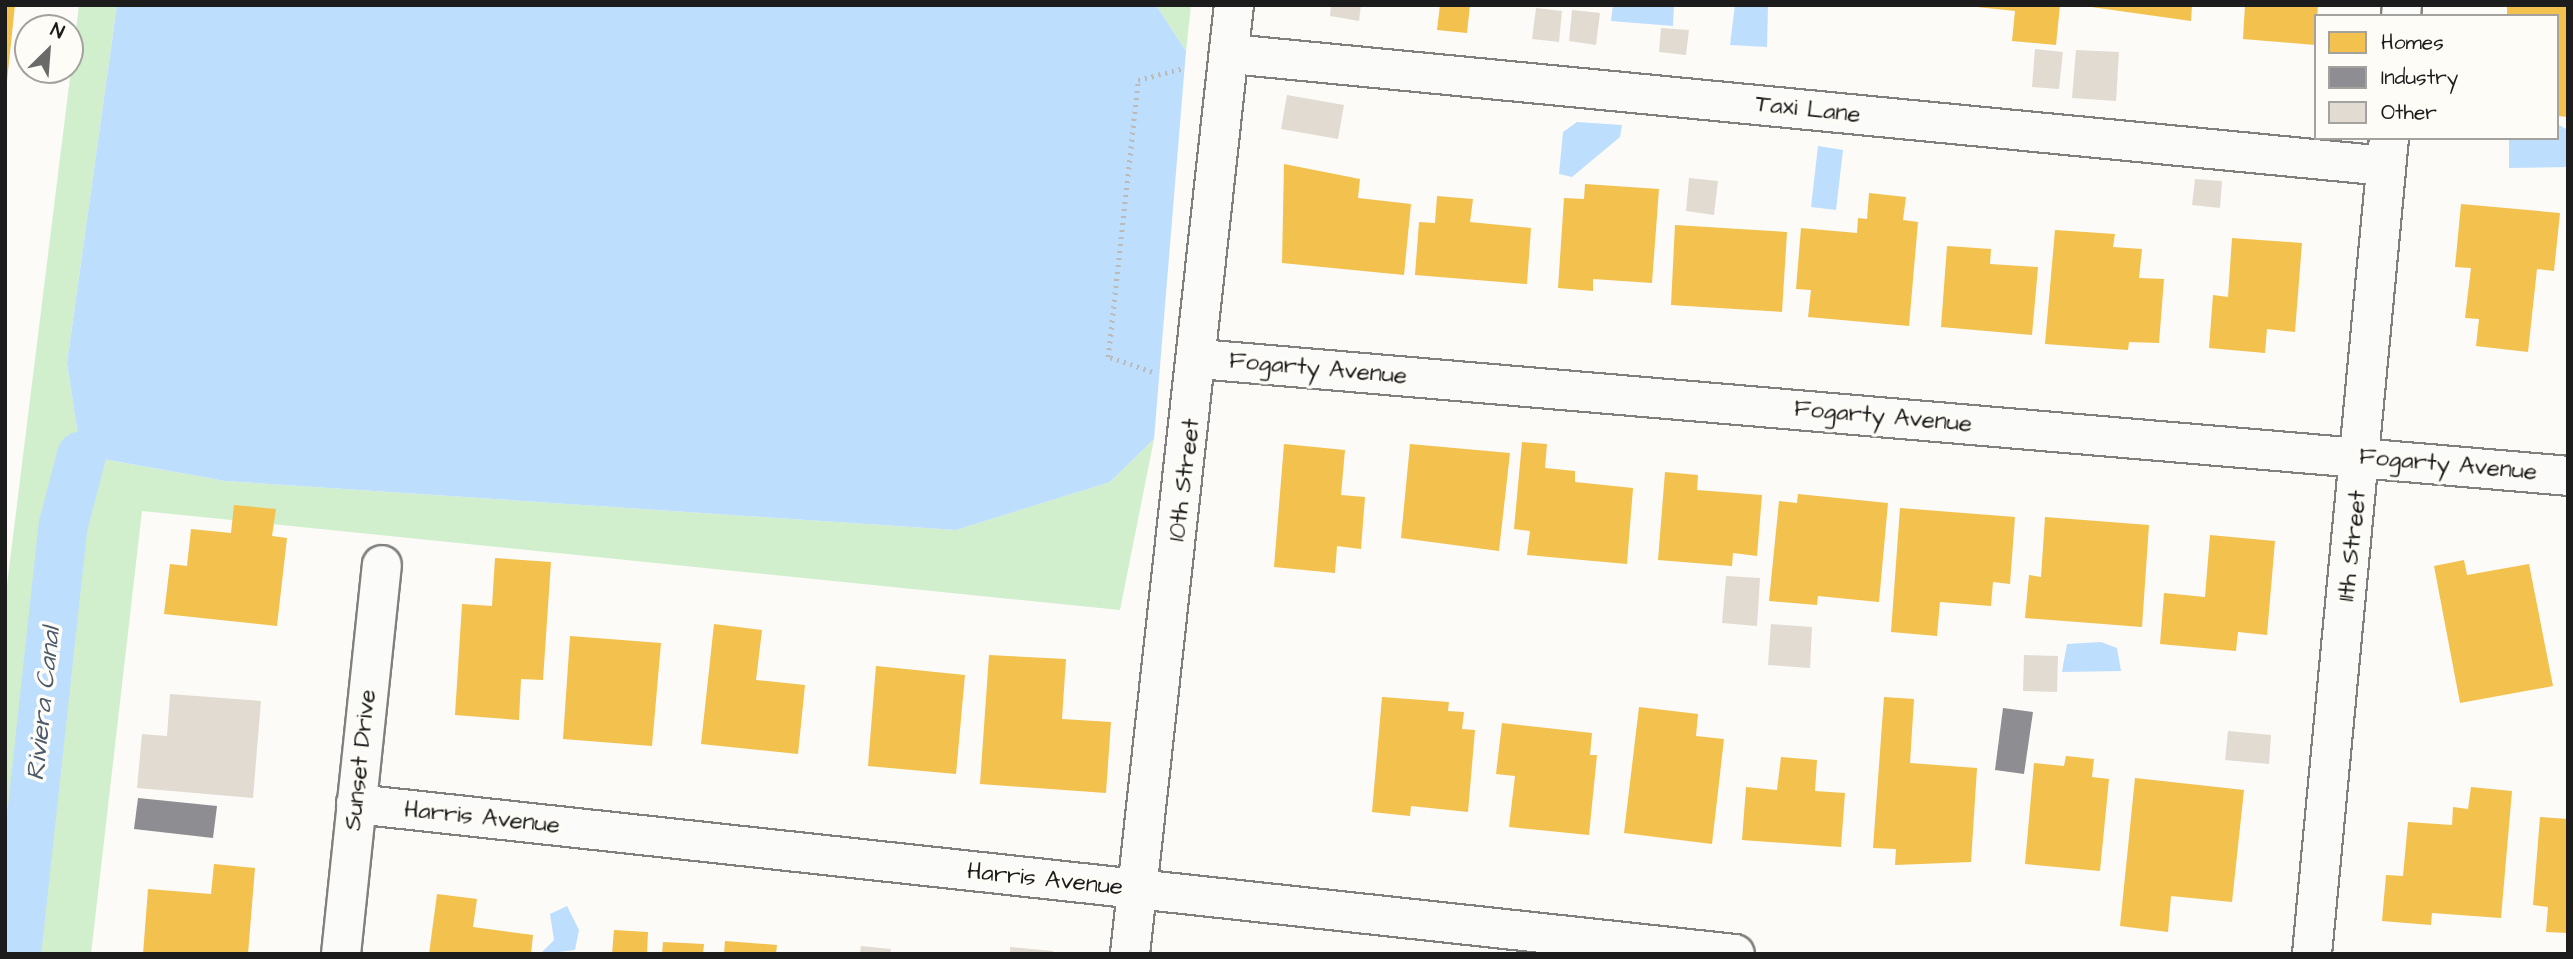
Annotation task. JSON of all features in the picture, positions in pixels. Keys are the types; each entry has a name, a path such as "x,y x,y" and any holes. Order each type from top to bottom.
{"street":[{"name":"10th Street","path":"1130,954 1199,359 1214,59 1234,5"},
{"name":"Taxi Lane","path":"1214,59 2387,152"},
{"name":"11th Street","path":"2312,954 2362,458 2387,152"},
{"name":"Fogarty Avenue","path":"1199,359 2568,475"},
{"name":"Sunset Drive","path":"341,954 382,565"},
{"name":"Harris Avenue","path":"356,804 1735,954"}],"path":[{"path":"1164,376 1108,357 1138,80 1214,59"}],"green space":[{"path":"79,5 117,5 67,363 81,455 225,481 956,530 1110,482 1154,439 1120,610 142,511 91,954 5,954 5,601 69,84 84,84 84,14 78,14"},
{"path":"1156,5 1191,5 1186,51"}],"water":[{"path":"117,5 1156,5 1186,51 1154,439 1110,482 956,530 225,481 81,455 67,363"},
{"path":"1613,5 1674,5 1673,26 1611,21"},
{"path":"1735,5 1768,5 1767,47 1730,45"},
{"path":"1577,122 1622,125 1620,137 1572,177 1559,174 1563,132"},
{"path":"2559,125 2568,130 2568,167 2509,168 2509,140 2559,140"},
{"path":"1818,146 1843,150 1836,210 1811,207"},
{"path":"2101,642 2117,648 2121,671 2062,672 2067,644"},
{"path":"567,906 579,930 575,950 540,954 554,940 550,914"}],"building: Homes":[{"path":"5,5 15,5 7,81"},
{"path":"1440,5 1470,5 1467,33 1437,30"},
{"path":"2060,5 2056,45 2012,41 2015,11 1977,7"},
{"path":"2077,5 2192,5 2191,21"},
{"path":"2245,5 2318,5 2317,14 2314,14 2314,45 2243,39"},
{"path":"2507,5 2568,5 2568,117 2559,116 2559,14 2507,14"},
{"path":"1284,164 1360,179 1358,198 1411,204 1404,275 1282,263"},
{"path":"1585,184 1659,189 1652,283 1593,279 1593,291 1558,288 1564,198 1584,199"},
{"path":"1869,193 1906,197 1903,220 1918,222 1909,326 1808,317 1811,290 1796,289 1801,228 1857,233 1858,218 1867,219"},
{"path":"1437,196 1473,199 1470,222 1531,228 1527,284 1415,275 1419,222 1435,223"},
{"path":"2461,204 2560,213 2554,271 2537,269 2528,352 2476,346 2479,319 2465,318 2471,268 2455,267"},
{"path":"1675,225 1787,232 1782,312 1671,305"},
{"path":"2055,230 2115,234 2113,247 2142,249 2139,278 2164,279 2159,343 2129,342 2128,350 2045,344"},
{"path":"2232,238 2302,243 2295,332 2267,329 2265,353 2209,348 2213,295 2228,297"},
{"path":"1947,246 1991,249 1990,264 2038,267 2032,335 1941,327"},
{"path":"1522,442 1547,444 1545,468 1575,471 1575,482 1633,488 1627,564 1527,555 1530,531 1514,529"},
{"path":"1284,444 1345,450 1341,495 1365,497 1361,549 1337,546 1335,573 1274,567"},
{"path":"1410,444 1510,453 1499,551 1401,538"},
{"path":"1665,472 1698,475 1697,490 1762,495 1757,556 1733,553 1732,566 1658,560"},
{"path":"1798,494 1888,503 1879,602 1818,596 1817,605 1769,601 1779,501 1797,503"},
{"path":"234,505 276,509 272,536 287,538 277,626 164,614 170,564 187,566 191,529 231,533"},
{"path":"1900,508 2015,517 2010,584 1993,582 1991,606 1940,602 1937,636 1891,632"},
{"path":"2045,517 2149,525 2142,627 2025,618 2029,575 2041,577"},
{"path":"2210,535 2275,541 2267,635 2238,632 2236,651 2160,644 2164,593 2205,597"},
{"path":"495,558 551,562 543,680 521,679 519,720 455,715 462,604 492,606"},
{"path":"2464,560 2467,575 2529,564 2553,686 2460,703 2434,566"},
{"path":"714,624 762,630 756,680 805,685 798,754 701,744"},
{"path":"570,636 661,643 652,746 563,739"},
{"path":"989,655 1066,659 1062,719 1111,722 1106,793 980,784"},
{"path":"876,666 965,675 956,774 868,766"},
{"path":"1382,697 1449,702 1448,711 1464,712 1462,729 1475,730 1468,812 1411,806 1410,816 1372,812"},
{"path":"1884,697 1914,699 1910,763 1977,768 1971,862 1895,865 1896,849 1873,848"},
{"path":"1639,707 1698,714 1696,736 1724,739 1712,844 1624,833"},
{"path":"1502,723 1592,733 1590,755 1597,755 1589,835 1509,827 1515,776 1496,774"},
{"path":"2066,756 2094,759 2092,777 2109,779 2100,871 2025,864 2034,763 2064,766"},
{"path":"1781,757 1817,760 1815,791 1845,793 1841,847 1742,840 1746,787 1777,790"},
{"path":"2135,778 2244,790 2232,902 2171,896 2168,932 2120,926"},
{"path":"2471,787 2512,791 2501,918 2432,913 2431,925 2382,921 2386,875 2403,876 2408,822 2452,825 2453,807 2468,809"},
{"path":"2540,817 2568,819 2568,933 2546,932 2548,907 2533,905"},
{"path":"214,864 255,868 248,954 143,954 148,889 211,894"},
{"path":"437,894 477,899 473,927 533,935 531,954 429,954"},
{"path":"614,930 648,932 647,954 612,954"},
{"path":"725,941 777,945 776,954 724,954"},
{"path":"663,942 704,944 703,954 662,954"}],"building: Industry":[{"path":"2003,708 2033,712 2024,774 1995,770"},
{"path":"138,798 217,806 213,838 134,829"}],"building: Other":[{"path":"1331,5 1361,5 1359,21 1330,16"},
{"path":"1536,8 1562,11 1559,42 1532,39"},
{"path":"1572,10 1600,13 1596,45 1569,41"},
{"path":"1661,28 1689,30 1686,55 1659,52"},
{"path":"2035,49 2063,52 2059,89 2032,87"},
{"path":"2076,50 2119,52 2116,101 2072,98"},
{"path":"1287,95 1344,105 1338,139 1281,129"},
{"path":"1689,178 1718,181 1714,215 1686,211"},
{"path":"2195,179 2222,181 2220,208 2192,205"},
{"path":"1726,576 1760,578 1757,626 1722,623"},
{"path":"1771,624 1812,627 1810,668 1768,665"},
{"path":"2024,655 2058,656 2057,692 2023,691"},
{"path":"170,694 261,701 253,798 137,788 142,734 167,736"},
{"path":"2228,731 2271,735 2269,764 2225,760"},
{"path":"861,946 891,949 890,954 860,954"},
{"path":"1010,947 1053,951 1053,954 1010,954"}],"waterway":[{"name":"Riviera Canal","path":"16,954 63,524 81,455"}]}
